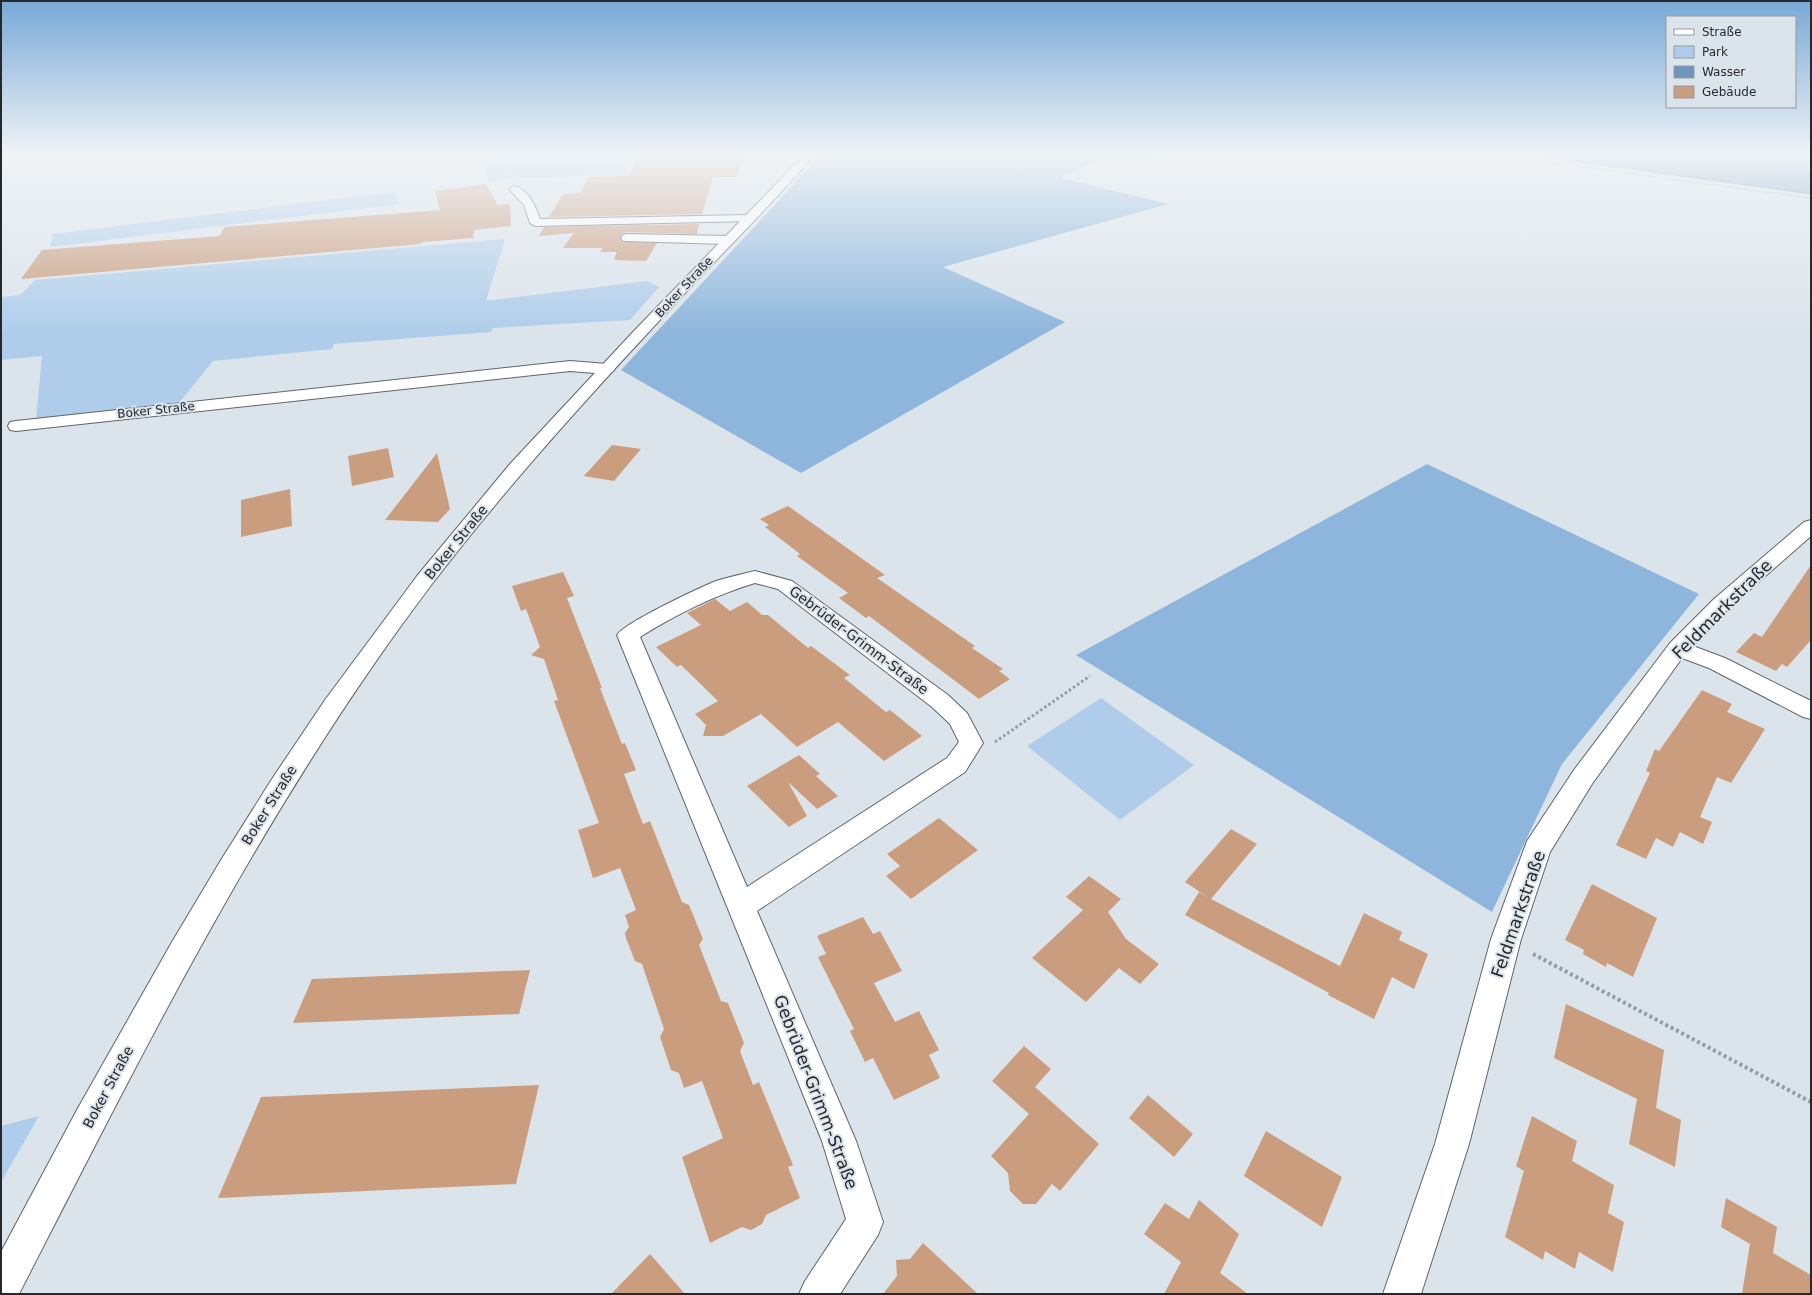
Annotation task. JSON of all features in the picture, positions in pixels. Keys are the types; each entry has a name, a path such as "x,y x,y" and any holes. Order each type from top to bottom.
{"street":[{"path":"532,213 536,223 749,218"},
{"name":"Boker Straße","path":"1,1290 114,1074 209,902 283,781 367,658 454,542 534,448 606,368 753,213"},
{"path":"627,238 728,240"},
{"name":"Boker Straße","path":"16,426 570,366 606,368"},
{"name":"Feldmarkstraße","path":"1402,1294 1452,1144 1506,939 1537,849 1583,777 1678,648 1721,604 1811,526"},
{"name":"Gebrüder-Grimm-Straße","path":"818,1294 865,1222 839,1141 628,635 654,619 723,586 756,577 785,585 940,701 959,719 971,743"},
{"path":"1678,648 1717,663 1811,711"},
{"path":"741,906 956,764 971,743"}],"path":[{"path":"971,743 995,742 1090,676"},
{"path":"1506,939 1811,1102"}],"green space":[{"path":"220,213 322,213 50,247 53,234"},
{"path":"505,239 486,301 647,281 659,287 630,320 493,328 491,332 334,344 332,349 213,361 179,403 36,419 42,356 1,360 1,297 20,295 35,280"},
{"path":"1101,698 1194,765 1120,820 1027,746"},
{"path":"39,1116 1,1182 1,1126"}],"shaded area":[{"path":"767,213 1134,213 943,267 1065,322 801,473 621,370"},
{"path":"1427,464 1699,594 1562,764 1492,912 1076,655"}],"building":[{"path":"397,213 510,213 511,226 474,230 473,238 422,242 421,244 21,279 42,250 219,236 225,227"},
{"path":"551,213 702,213 702,214 549,217"},
{"path":"699,224 697,234 627,232 622,234 620,239 623,242 657,243 646,261 614,260 617,252 600,252 603,248 563,248 574,233 539,236 544,227"},
{"path":"612,445 641,449 614,481 584,476"},
{"path":"388,448 394,477 352,486 348,456"},
{"path":"437,453 450,509 438,522 385,520"},
{"path":"290,489 292,526 241,537 241,500"},
{"path":"788,506 885,575 877,578 975,646 972,648 1003,669 999,671 1010,679 979,699 869,616 866,618 839,598 848,593 797,556 800,554 765,527 769,525 760,519"},
{"path":"1811,565 1811,640 1787,667 1782,664 1776,671 1736,652 1754,633 1762,637"},
{"path":"563,572 574,596 567,598 602,688 600,688 622,744 625,743 636,770 624,774 643,824 650,821 682,902 689,905 703,939 699,945 721,1001 728,1003 744,1043 740,1051 753,1085 759,1082 793,1165 788,1167 800,1198 766,1215 762,1224 751,1230 742,1227 710,1243 682,1157 723,1138 702,1081 684,1088 679,1073 671,1070 660,1037 664,1029 642,964 635,961 626,938 625,933 629,927 625,915 636,910 620,868 593,878 578,830 599,823 554,701 558,700 544,659 531,655 540,647 526,609 521,611 512,586"},
{"path":"715,599 730,611 747,602 762,615 768,615 808,648 811,646 850,675 844,678 886,712 890,710 922,736 884,761 838,722 797,747 761,714 723,736 703,736 706,725 695,714 718,701 681,665 677,667 656,647 701,625 687,613"},
{"path":"1702,690 1732,704 1727,712 1765,729 1731,783 1717,777 1700,817 1712,822 1703,844 1680,832 1673,847 1656,838 1646,859 1616,845 1650,773 1646,771 1655,749 1659,751"},
{"path":"799,755 820,774 816,776 838,796 817,809 788,782 807,816 789,827 747,786"},
{"path":"939,818 978,850 911,899 886,876 900,866 887,854"},
{"path":"1231,829 1257,844 1211,899 1340,966 1364,913 1402,932 1399,940 1428,954 1414,989 1392,977 1374,1019 1185,915 1199,892 1209,898 1185,882"},
{"path":"1089,876 1121,899 1108,912 1126,939 1159,964 1140,984 1119,968 1086,1002 1032,958 1083,910 1066,897"},
{"path":"1592,884 1657,918 1633,977 1607,963 1606,967 1583,954 1584,950 1565,940"},
{"path":"863,917 873,934 880,931 902,971 874,983 895,1022 919,1011 939,1050 929,1055 940,1078 894,1100 873,1058 865,1062 850,1031 854,1029 818,957 826,954 817,936"},
{"path":"530,970 519,1014 293,1023 312,979"},
{"path":"1566,1004 1664,1050 1656,1108 1681,1120 1675,1167 1629,1144 1637,1099 1554,1058"},
{"path":"1024,1046 1051,1069 1035,1087 1099,1144 1060,1191 1052,1184 1036,1204 1023,1204 1010,1191 1008,1173 991,1156 1029,1114 992,1081"},
{"path":"539,1085 516,1184 218,1198 261,1097"},
{"path":"1148,1095 1193,1134 1174,1157 1129,1118"},
{"path":"1532,1116 1577,1141 1572,1161 1614,1185 1608,1213 1624,1222 1613,1272 1579,1252 1575,1269 1545,1251 1543,1260 1505,1237 1524,1171 1516,1166"},
{"path":"1266,1131 1342,1177 1322,1227 1244,1176"},
{"path":"1726,1198 1777,1227 1773,1253 1811,1275 1811,1294 1742,1294 1750,1244 1721,1227"},
{"path":"1199,1200 1239,1234 1220,1273 1248,1294 1164,1294 1181,1262 1144,1234 1165,1203 1189,1219"},
{"path":"923,1243 978,1294 883,1294 897,1276 896,1260 910,1259"},
{"path":"650,1254 685,1294 611,1294"}]}
